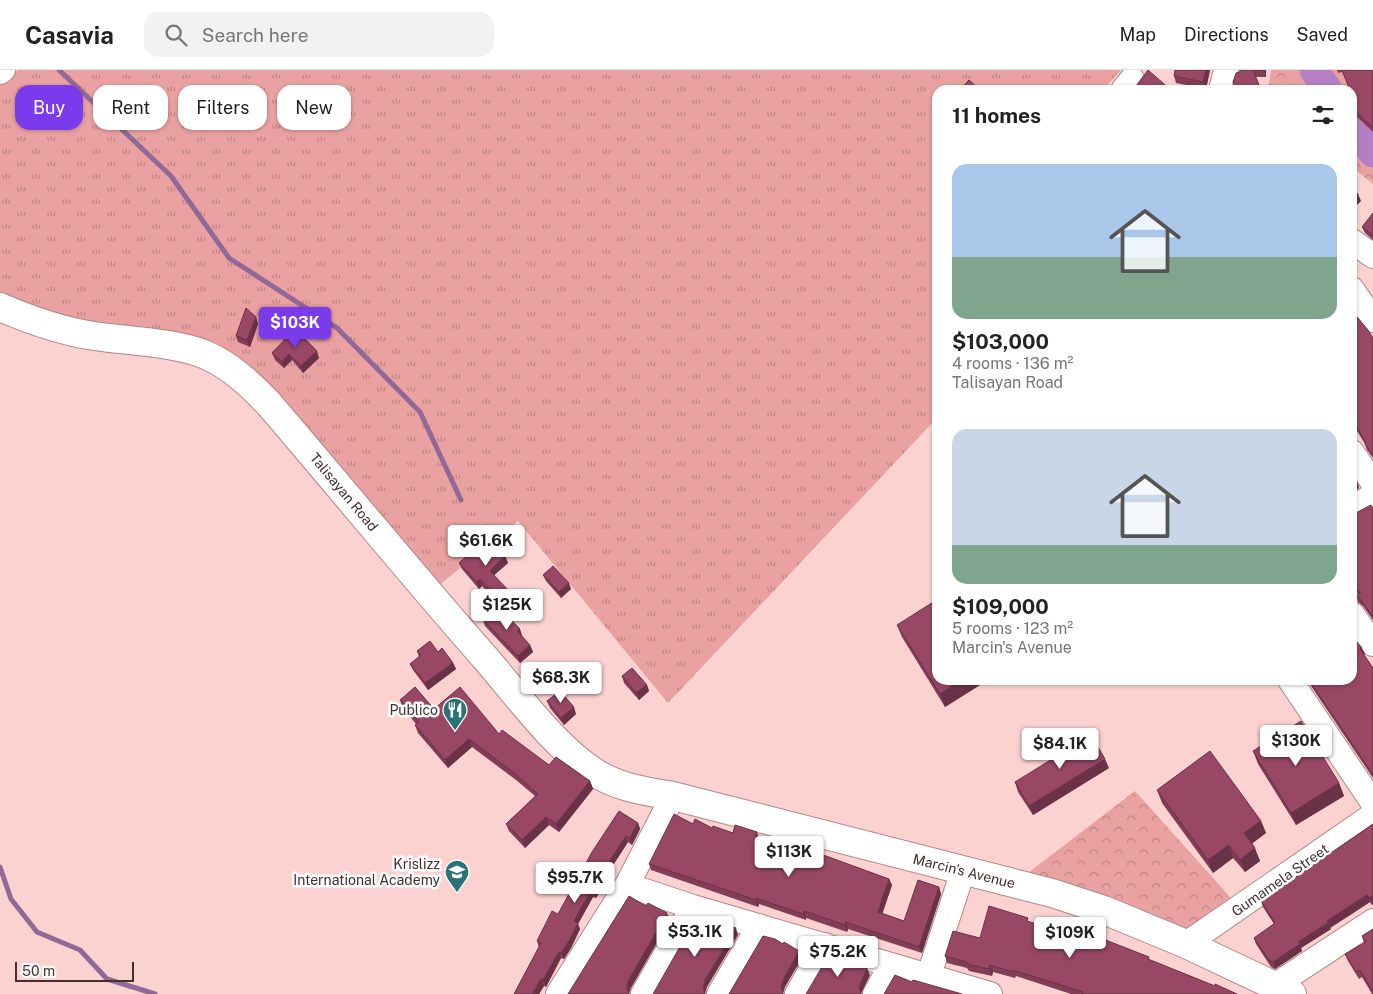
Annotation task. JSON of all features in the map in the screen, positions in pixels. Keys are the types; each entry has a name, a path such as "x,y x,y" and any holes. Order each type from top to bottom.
{"main road":[{"name":"Talisayan Road","path":"0,306 26,319 57,328 92,336 184,349 206,355 232,370 269,404 408,570 562,745 593,771 624,787"},
{"name":"Marcin's Avenue","path":"624,787 673,796 1052,893 1104,910 1186,944 1283,990"}],"street":[{"path":"1222,85 1226,70"},
{"path":"1357,245 1373,256"},
{"path":"1357,296 1373,320"},
{"path":"1357,459 1373,483"},
{"path":"1357,505 1373,494"},
{"path":"1357,621 1373,644"},
{"path":"1293,685 1373,802"},
{"path":"558,994 627,885 673,796"},
{"name":"Gumamela Street","path":"1186,944 1373,815"},
{"path":"929,975 963,871"},
{"path":"627,885 693,907 929,975 955,989 990,994"},
{"path":"643,994 693,907"},
{"path":"1283,990 1373,921"},
{"path":"720,994 759,926"},
{"path":"797,994 825,945"},
{"path":"875,994 891,965"}],"green space":[{"path":"18,70 1121,70 1108,85 932,85 932,423 668,703 518,521 438,586 249,377 0,300 0,81"},
{"path":"1271,70 1341,70 1347,85 1269,85"},
{"path":"1357,109 1373,140 1373,184 1357,171"},
{"path":"1135,791 1231,898 1179,935 1024,876"}],"building":[{"path":"1148,70 1165,85 1137,85"},
{"path":"1175,70 1206,70 1203,82 1174,76"},
{"path":"1240,70 1253,70 1259,85 1233,85 1236,73 1240,72"},
{"path":"1342,70 1373,70 1373,128 1357,113 1357,85 1348,85"},
{"path":"969,80 974,85 964,85"},
{"path":"1373,213 1373,235 1362,227"},
{"path":"246,308 256,317 247,340 236,336"},
{"path":"1357,317 1373,338 1373,455 1357,427"},
{"path":"295,329 317,351 301,366 289,354 282,362 272,353"},
{"path":"1371,505 1373,508 1373,617 1357,596 1360,593 1357,589 1357,512"},
{"path":"488,537 505,556 490,571 510,592 500,601 480,579 477,582 459,563"},
{"path":"553,566 569,583 559,592 543,575"},
{"path":"932,603 932,681 897,625"},
{"path":"498,606 520,629 517,631 530,645 518,656 483,620"},
{"path":"430,641 438,652 442,648 453,663 425,683 410,664 421,655 417,651"},
{"path":"1357,642 1373,668 1373,775 1312,685 1357,685"},
{"path":"632,668 647,685 636,693 622,676"},
{"path":"934,685 954,685 940,694"},
{"path":"415,687 434,709 460,687 499,734 502,730 549,765 556,757 590,781 556,824 546,817 522,840 506,824 538,794 513,772 469,739 445,760 415,725 419,722 400,700"},
{"path":"560,691 574,707 561,718 547,701"},
{"path":"1301,721 1339,783 1291,813 1253,751"},
{"path":"1091,735 1105,759 1029,806 1015,782"},
{"path":"1210,751 1261,821 1244,833 1255,848 1240,860 1229,845 1208,860 1157,790"},
{"path":"619,811 638,823 630,838 626,836 605,868 607,868 594,892 591,890 574,921 578,923 569,941 561,953 559,952 543,980 541,979 532,994 514,994 541,943 537,941 552,911 558,914 592,852"},
{"path":"674,814 693,824 695,819 712,828 713,826 733,833 735,825 757,832 755,836 780,845 781,843 826,856 889,879 878,912 904,921 918,880 939,887 919,947 846,922 845,925 804,911 803,914 756,898 756,900 649,864"},
{"path":"1373,824 1373,896 1369,898 1367,895 1327,921 1328,923 1298,942 1300,944 1273,962 1269,960 1254,938 1275,923 1261,901"},
{"path":"629,896 646,906 648,903 667,913 628,981 627,988 629,994 568,994"},
{"path":"989,906 1028,918 1027,921 1052,929 1053,923 1080,930 1237,994 1082,994 1083,992 1013,970 1013,972 990,965 989,969 966,964 967,962 945,956 953,931 980,938"},
{"path":"697,917 718,925 719,923 736,928 705,980 703,987 705,994 653,994"},
{"path":"1373,929 1373,992 1360,970 1356,972 1345,954 1366,942 1362,936"},
{"path":"763,936 775,939 783,944 784,942 799,951 783,980 781,987 783,994 729,994"},
{"path":"829,955 848,964 850,961 867,968 859,987 861,994 806,994"},
{"path":"895,975 912,982 913,980 962,994 884,994"}],"waterway":[{"path":"59,70 171,176 229,258 337,328 420,412 461,500"},
{"path":"1314,70 1324,85"},
{"path":"1357,132 1373,153"},
{"path":"0,867 11,899 37,932 80,950 107,979 155,994"}],"place":[{"name":"Publico","path":"455,731"},
{"name":"Krislizz International Academy","path":"457,893"}]}
